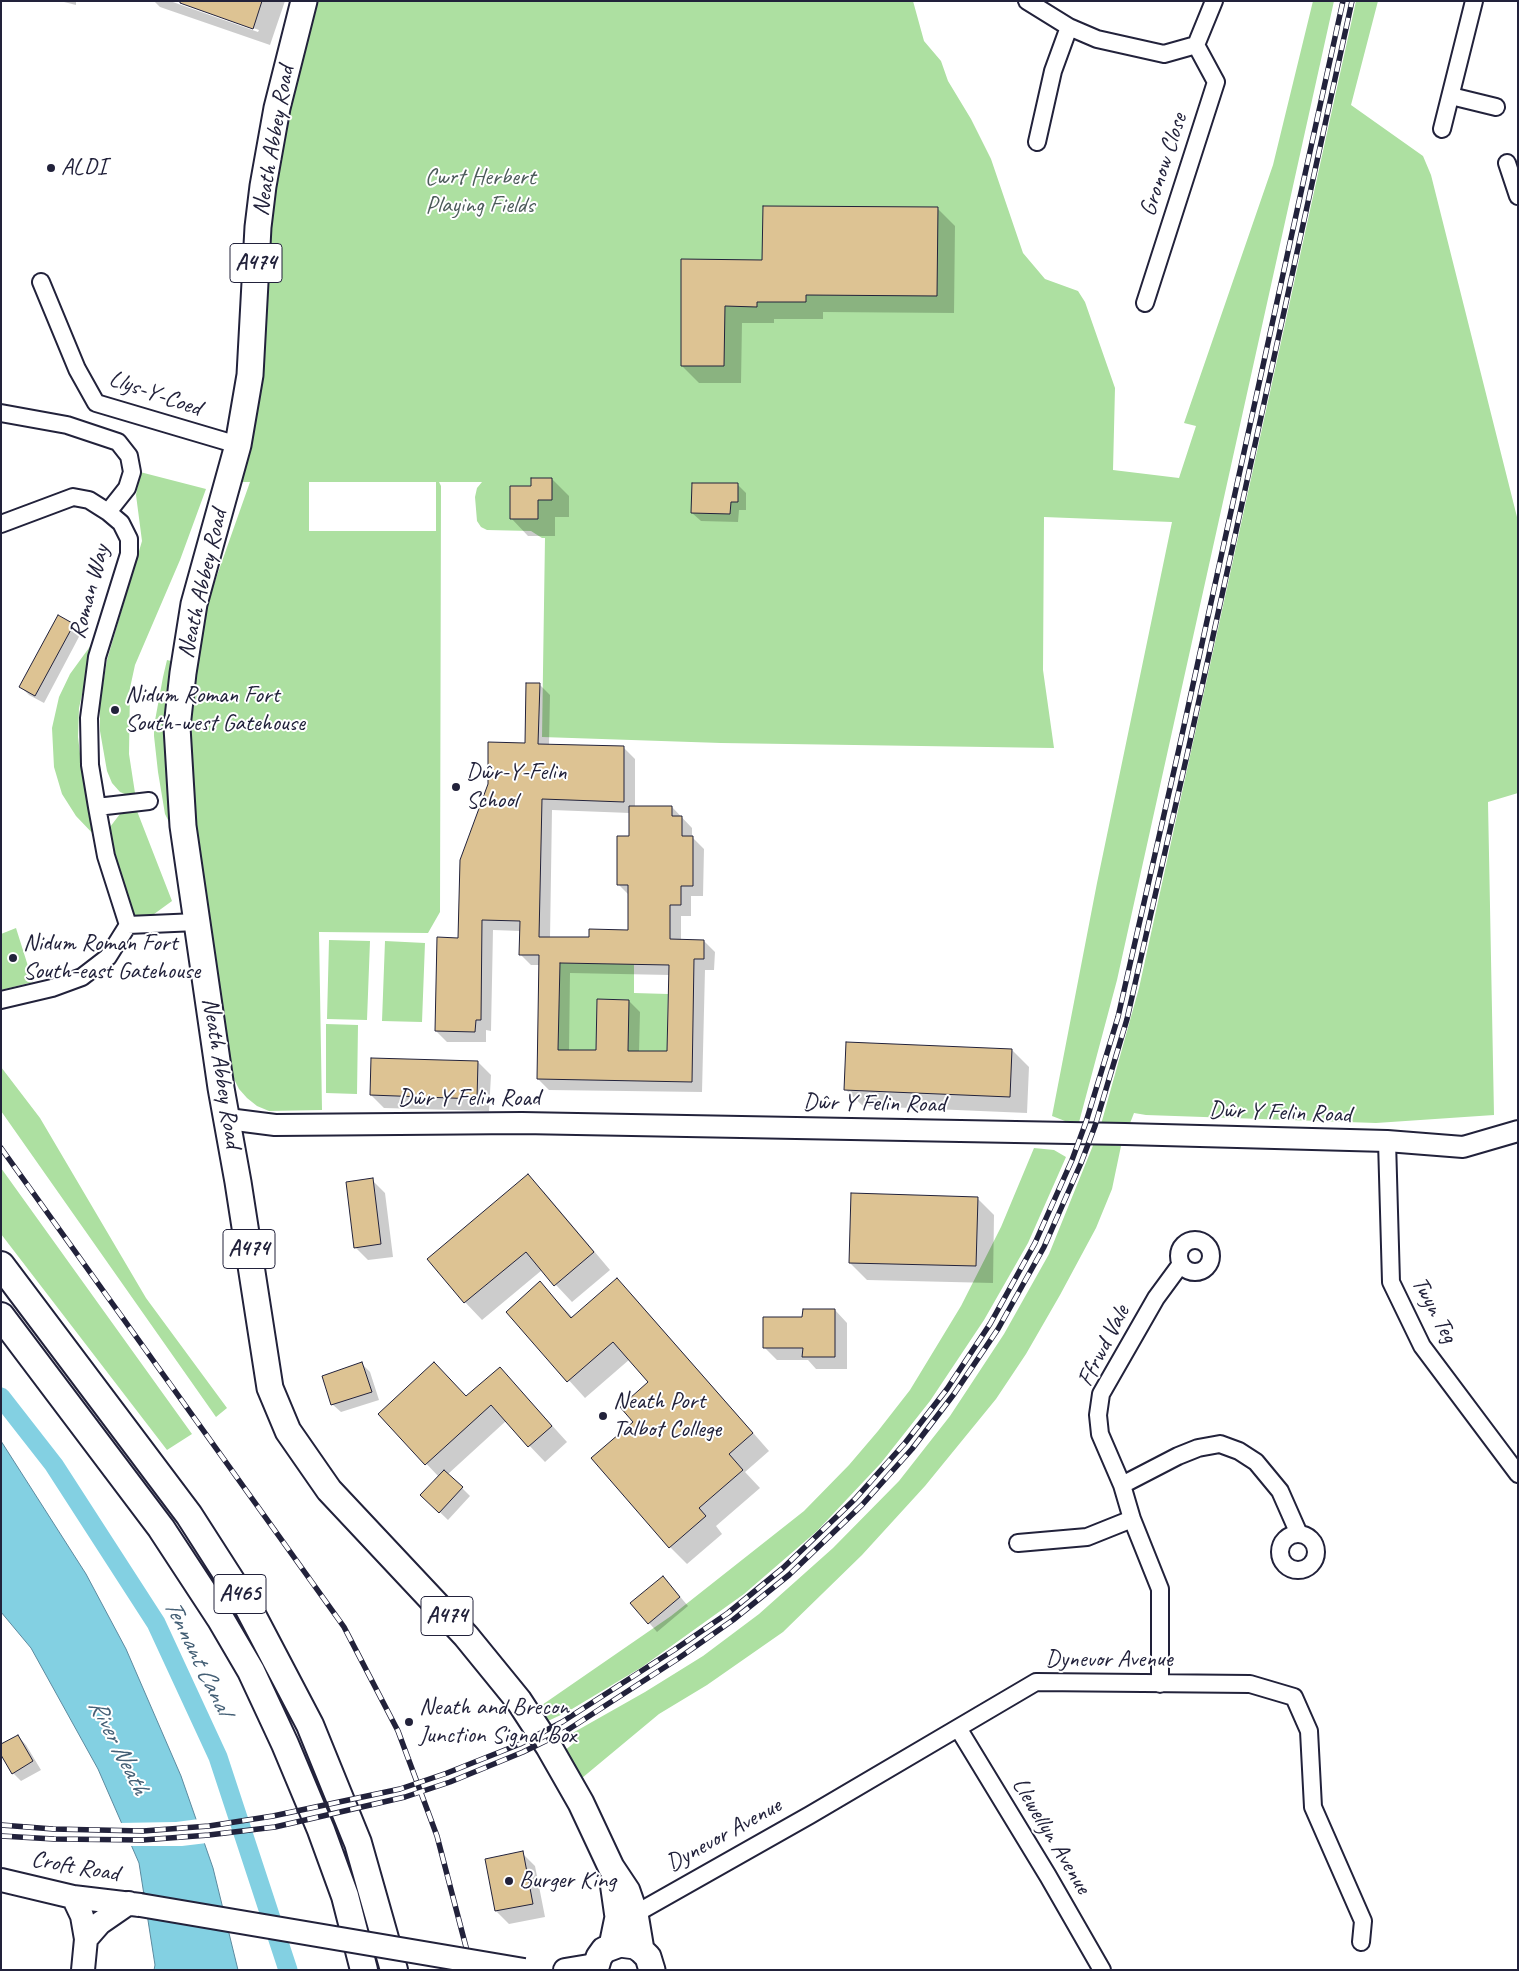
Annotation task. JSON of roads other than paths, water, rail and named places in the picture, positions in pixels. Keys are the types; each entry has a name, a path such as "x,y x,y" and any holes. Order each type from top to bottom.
{"highway":[{"name":"A465","path":"1,1265 189,1515 248,1607 310,1725 358,1843 394,1970"},
{"name":"A465","path":"1,1316 161,1528 220,1618 251,1671 285,1744 321,1830 345,1896 364,1970"}],"main road":[{"name":"Neath Abbey Road","path":"304,1 277,108 263,186 258,227 250,375 238,445 194,604 183,673 177,728 183,826 221,1088 228,1119 268,1378 270,1388 288,1431 329,1490 466,1636 519,1701 549,1747 581,1803 611,1867"},
{"name":"A474","path":"611,1867 627,1891 647,1960"},
{"name":"A474","path":"611,1867 618,1917 612,1946"},
{"name":"Croft Road","path":"1,1880 73,1897 135,1904 524,1970"},
{"path":"73,1897 82,1916 86,1939 84,1970"},
{"path":"86,1939 100,1924 135,1904"},
{"path":"565,1970 595,1968 604,1950 612,1946 627,1944 647,1960"}],"street":[{"path":"1027,1 1069,27 1097,39 1164,54 1196,45 1214,1"},
{"path":"1442,129 1474,1"},
{"path":"1037,142 1053,71 1069,27"},
{"name":"Gronow Close","path":"1145,303 1216,82 1196,45"},
{"path":"1451,96 1496,107"},
{"path":"1506,163 1518,195"},
{"name":"Llys-Y-Coed","path":"41,282 76,369 96,403 238,445"},
{"path":"1,413 67,426 118,442 129,456 132,472 127,488 108,512"},
{"name":"Roman Way","path":"1,524 72,497 89,500 108,512 122,523 129,539 129,554 97,657 89,718 90,765 106,856 128,925"},
{"path":"97,806 149,802"},
{"path":"1,1000 52,988 82,977 108,957 128,925 197,922"},
{"name":"Dŵr Y Felin Road","path":"228,1119 275,1125 532,1123 1115,1134 1387,1141 1463,1147 1518,1131"},
{"name":"Twyn Teg","path":"1387,1141 1391,1282 1422,1346 1518,1474"},
{"name":"Ffrwd Vale","path":"1160,1684 1160,1589 1132,1518 1122,1485 1100,1434 1098,1415 1101,1394 1156,1298 1181,1264"},
{"path":"1122,1485 1178,1456 1198,1448 1220,1444 1239,1451 1256,1462 1280,1492 1299,1534"},
{"path":"1018,1543 1087,1537 1132,1518"},
{"name":"Dynevor Avenue","path":"635,1914 1036,1682 1250,1684 1294,1697 1309,1731 1313,1807 1363,1921 1362,1942"},
{"name":"Llewellyn Avenue","path":"958,1728 1048,1876 1102,1970"}],"water":[{"name":"River Neath","path":"1,1441 86,1574 126,1649 181,1776 213,1868 238,1970 154,1970 155,1965 139,1863 98,1769 31,1648 1,1612"}],"waterway":[{"name":"Tennant Canal","path":"1,1397 54,1465 156,1623 218,1757 288,1970"}],"railway":[{"path":"1,1825 53,1829 143,1831 209,1826 273,1816 400,1789 447,1773 520,1744 562,1722 674,1650 728,1613 783,1568 855,1499 905,1443 947,1389 990,1324 1035,1243 1072,1160 1086,1122 1118,1017 1343,1"},
{"path":"1,1836 54,1839 143,1840 275,1827 405,1797 450,1782 523,1752 566,1731 679,1658 733,1620 789,1575 862,1505 912,1449 954,1394 998,1329 1044,1247 1095,1126 1127,1019 1187,755 1352,1"},
{"path":"1,1148 344,1627 398,1731 437,1836 472,1970"}],"place":[{"name":"ALDI","path":"51,168"},
{"name":"Nidum Roman Fort South-west Gatehouse","path":"115,710"},
{"name":"Dŵr-Y-Felin School","path":"456,787"},
{"name":"Nidum Roman Fort South-east Gatehouse","path":"13,958"},
{"name":"Neath Port Talbot College","path":"603,1416"},
{"name":"Neath and Brecon Junction Signal Box","path":"409,1722"},
{"name":"Burger King","path":"509,1881"}],"park label":[{"name":"Cwrt Herbert Playing Fields","path":"480,192"}]}
